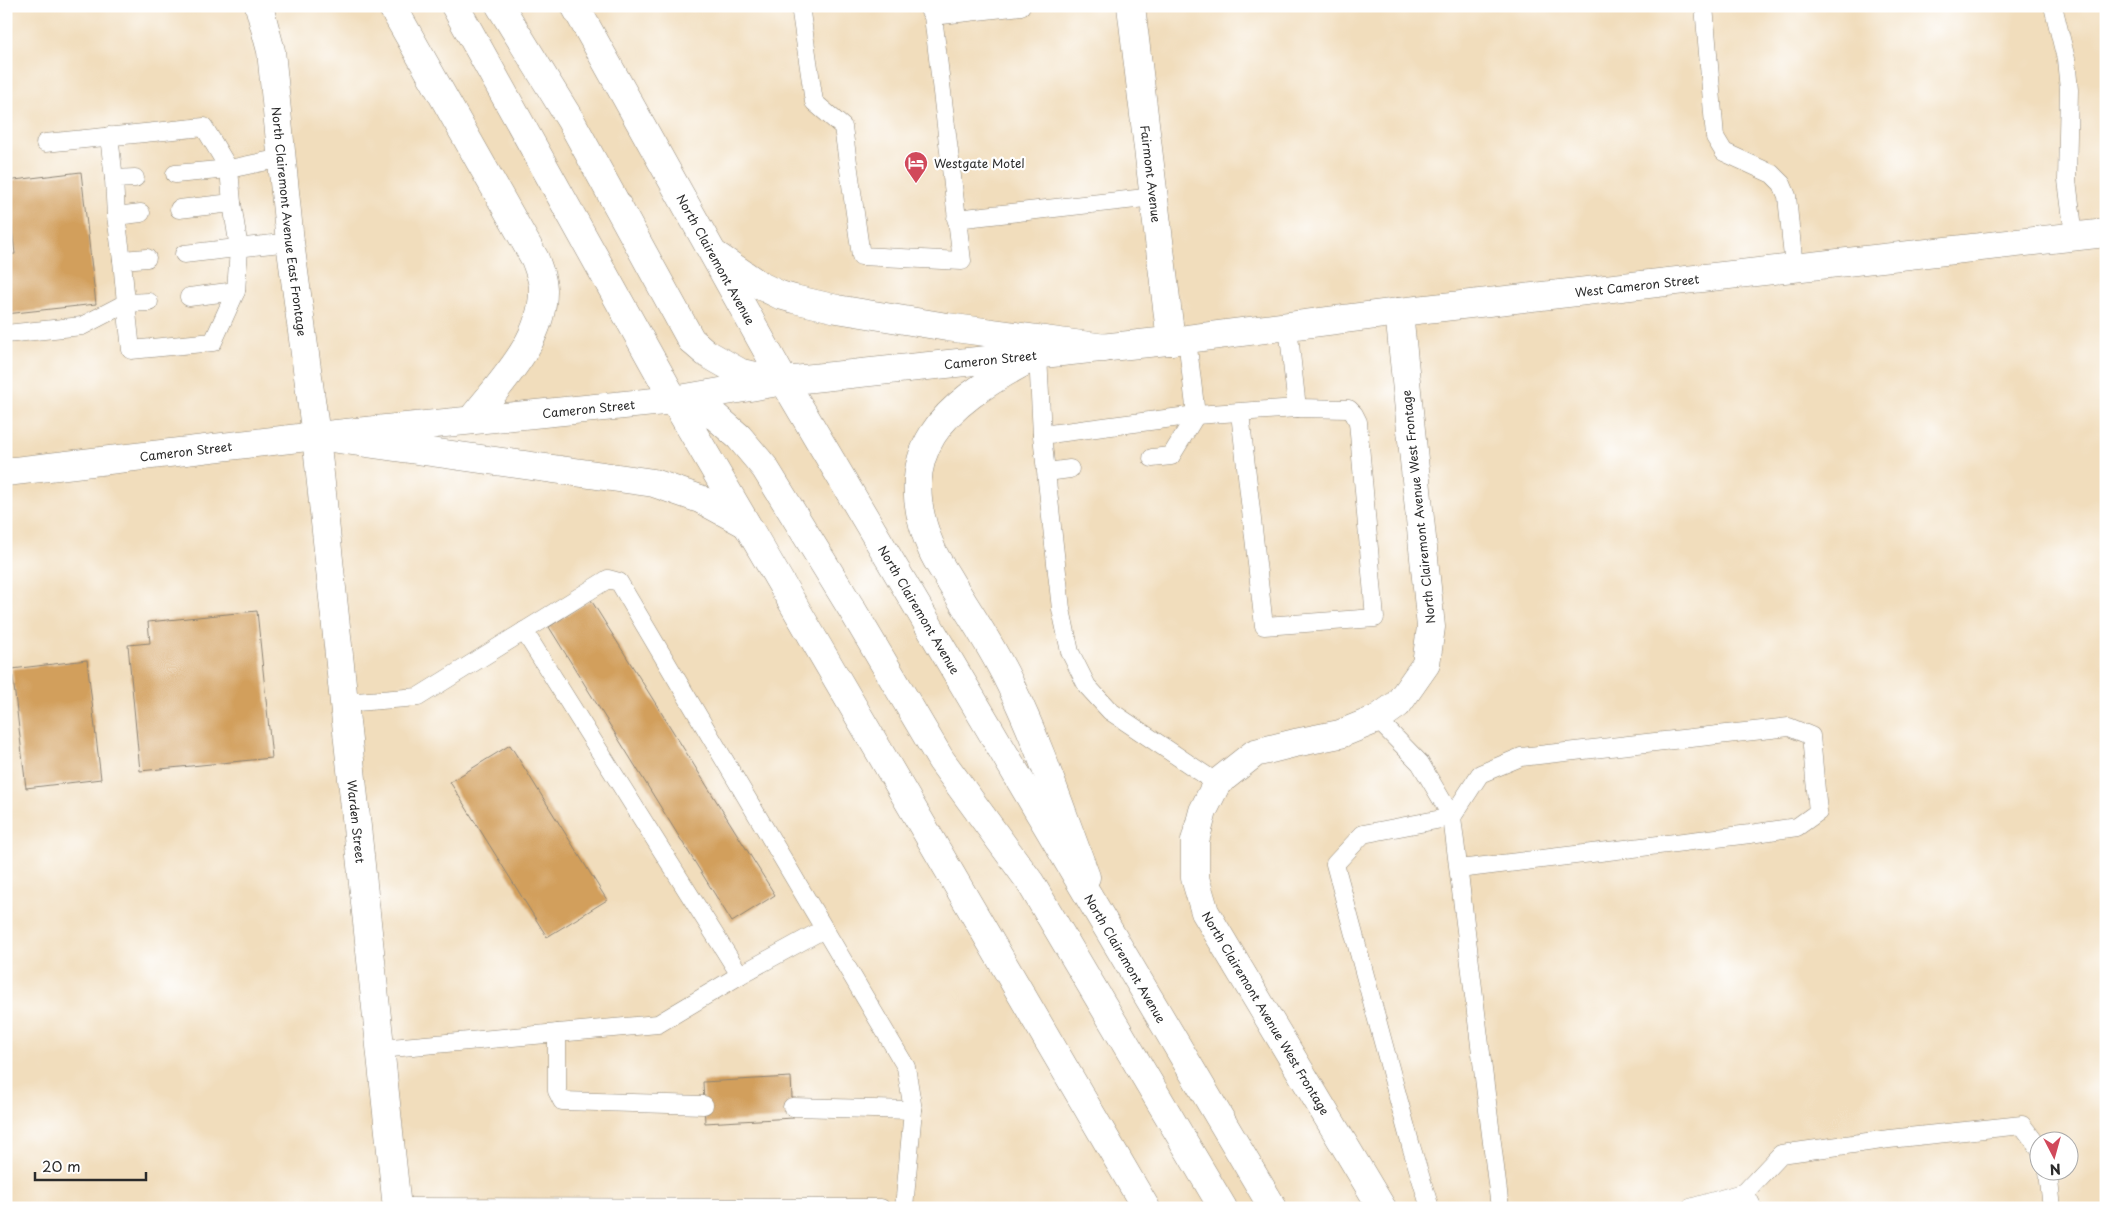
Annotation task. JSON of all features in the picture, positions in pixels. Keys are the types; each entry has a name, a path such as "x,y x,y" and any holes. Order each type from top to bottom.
{"main road":[{"name":"North Clairemont Avenue East Frontage","path":"259,6 271,51 290,242 316,436"},
{"path":"392,6 535,259 543,288 538,318 523,355 471,420"},
{"path":"455,6 674,400 1146,1208"},
{"path":"500,6 571,121 691,340 706,353 741,373 784,381"},
{"name":"North Clairemont Avenue","path":"575,6 784,381 1273,1208"},
{"name":"Fairmont Avenue","path":"1131,6 1154,197 1179,340"},
{"name":"West Cameron Street","path":"1179,340 1399,312 2106,233"},
{"path":"712,253 761,286 794,299 838,309 947,327 1105,348"},
{"name":"North Clairemont Avenue West Frontage","path":"1382,1208 1205,912 1195,878 1195,841 1203,811 1217,783 1255,753 1340,734 1377,719 1398,704 1426,664 1431,627 1399,312"},
{"name":"Cameron Street","path":"6,472 316,436 674,400 784,381 1179,340"},
{"path":"1038,355 990,381 957,405 938,424 922,455 918,486 918,510 932,552 1010,683 1045,765 1099,914"},
{"path":"674,400 716,416 739,437 765,468 853,611 941,760 1030,882 1223,1208"},
{"path":"316,436 654,484 700,499 746,524"},
{"name":"Warden Street","path":"316,436 397,1207"}],"lane":[{"path":"800,6 814,102 843,127 861,256 962,261 930,11 1021,6"},
{"path":"1704,6 1715,137 1724,152 1772,174 1782,184 1787,196 1794,268"},
{"path":"2053,6 2066,59 2069,90 2067,180 2074,236"},
{"path":"45,143 109,136 204,126 229,169 239,249 236,290 213,342 131,350 109,136"},
{"path":"175,174 229,169 282,158"},
{"path":"114,179 135,178"},
{"path":"956,219 1154,197"},
{"path":"179,208 232,203"},
{"path":"116,216 141,213"},
{"path":"184,254 290,242"},
{"path":"122,260 147,258"},
{"path":"189,297 236,290"},
{"path":"6,334 82,326 126,303 149,302"},
{"path":"1288,326 1297,408"},
{"path":"1152,458 1171,456 1196,415 1179,340"},
{"path":"1038,355 1042,435 1048,472 1061,609 1070,652 1087,686 1110,711 1217,783"},
{"path":"1042,435 1196,415 1297,408 1349,409 1358,422 1375,618 1264,626 1240,413"},
{"path":"1048,472 1070,469"},
{"path":"344,703 418,697 608,579 619,582 906,1067 913,1110 904,1208"},
{"path":"524,631 740,975"},
{"path":"1377,719 1420,763 1452,817 1500,1208"},
{"path":"1430,1208 1406,1127 1335,864 1363,834 1452,817 1480,774 1521,758 1789,728 1811,736 1818,812 1798,827 1459,869"},
{"path":"380,1049 658,1024 740,975 824,929"},
{"path":"557,1033 557,1091 562,1101 704,1105"},
{"path":"792,1107 913,1110"},
{"path":"1690,1208 1749,1200 1781,1154 1889,1138 2022,1125 2030,1136"},
{"path":"2049,1182 2052,1208"},
{"path":"397,1207 881,1208"}],"building":[{"path":"81,172 96,304 6,314 6,255 15,254 6,181"},
{"path":"591,600 775,895 732,922 549,627"},
{"path":"257,611 272,758 140,771 128,645 150,643 148,622"},
{"path":"87,660 101,779 26,788 12,669"},
{"path":"510,745 607,900 547,937 450,782"},
{"path":"791,1077 793,1118 705,1123 703,1082"}],"place":[{"name":"Westgate Motel","path":"916,184"}]}
